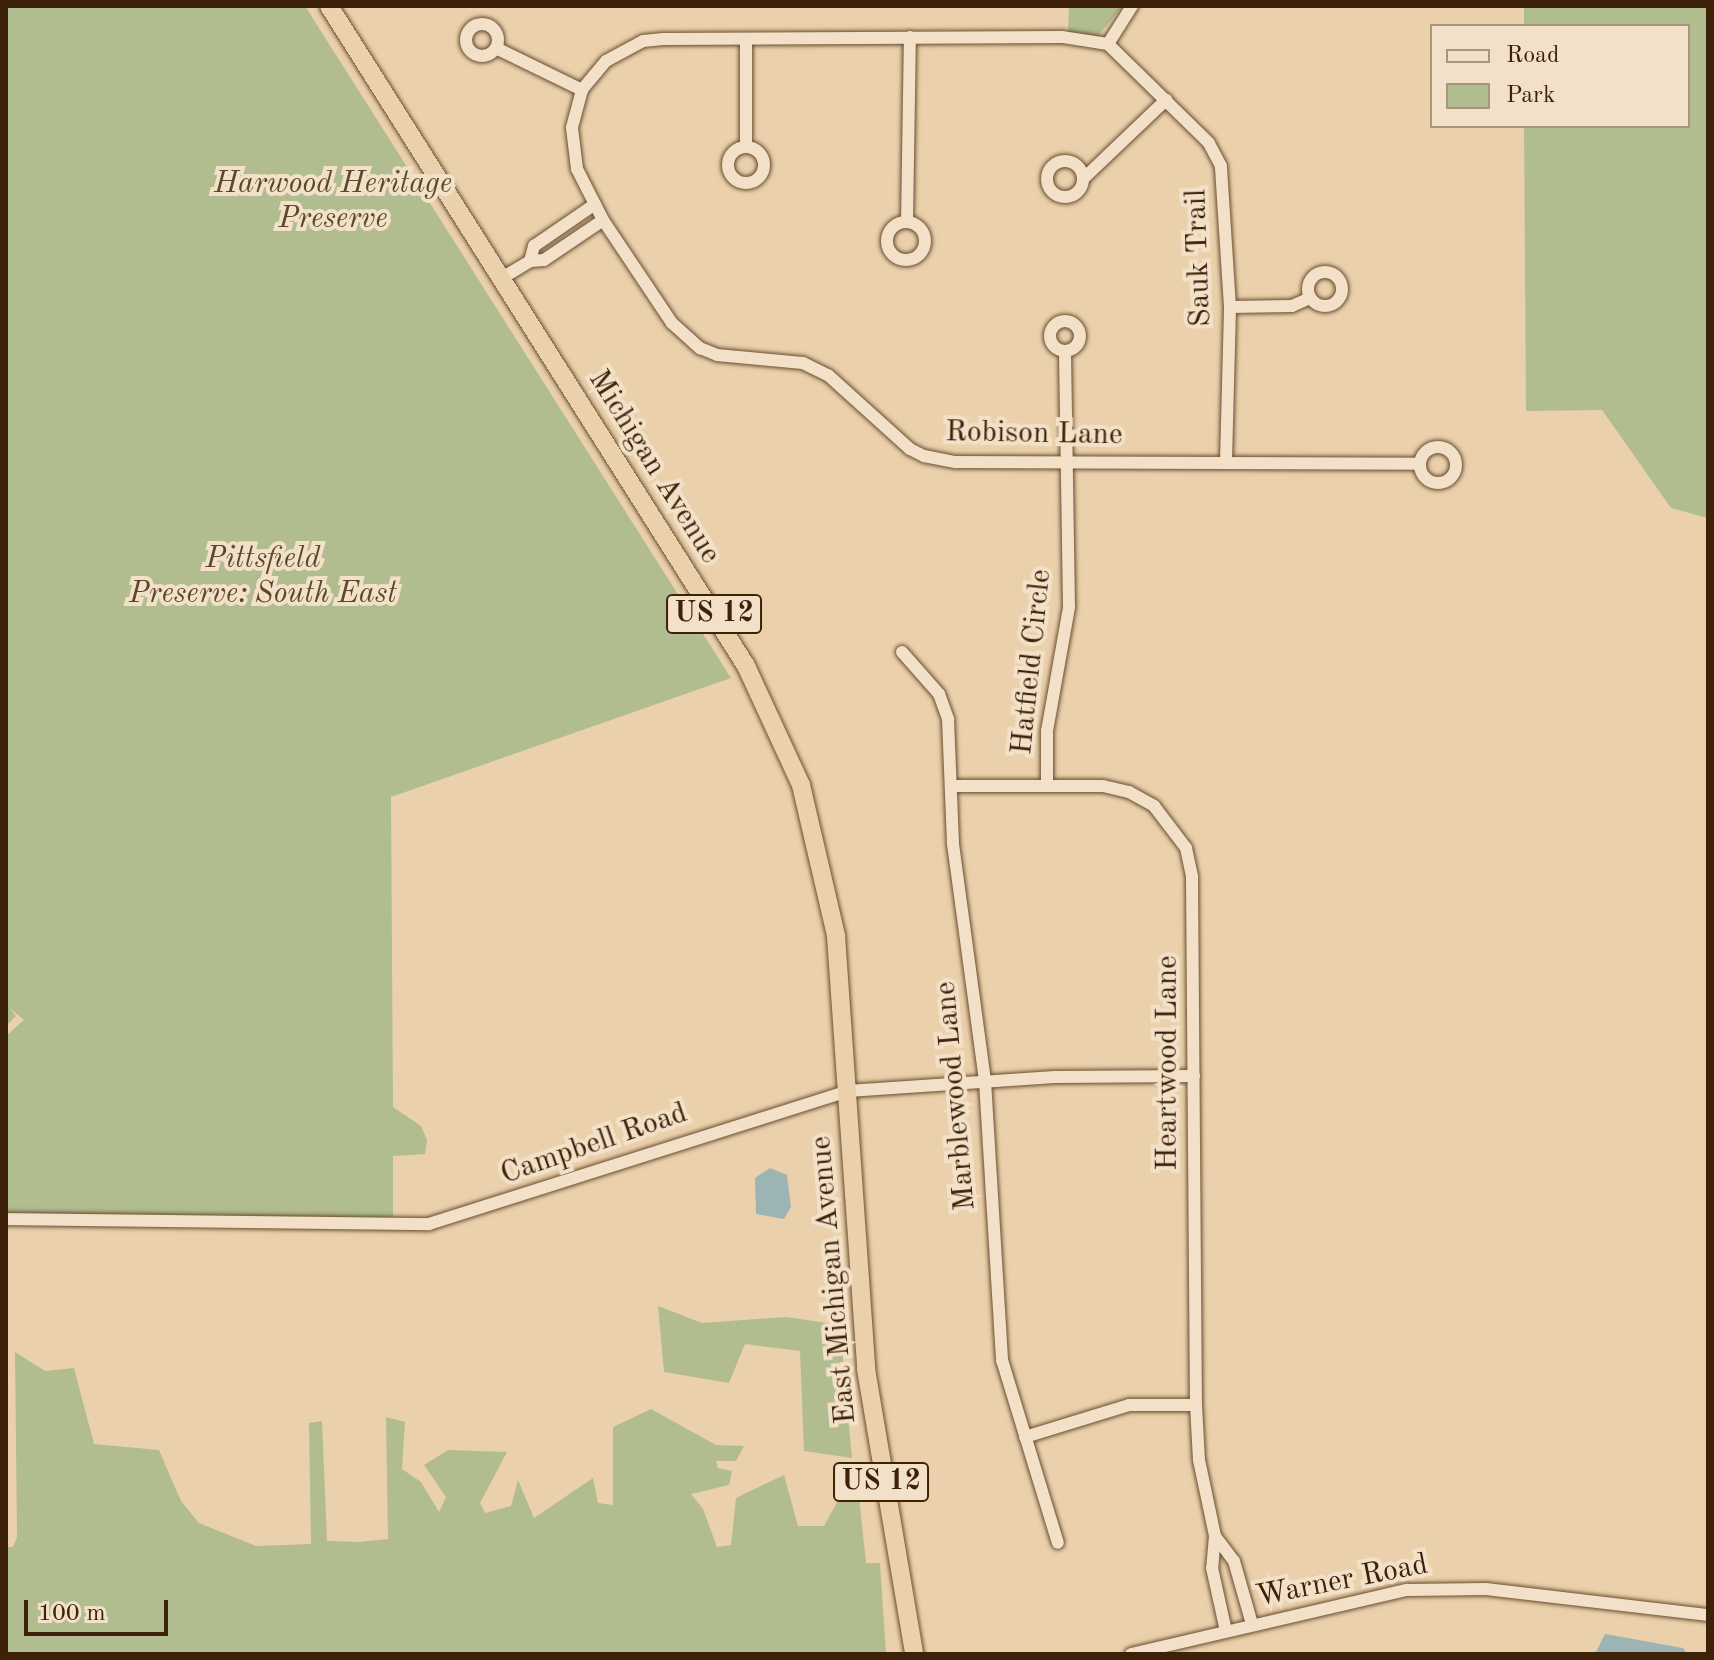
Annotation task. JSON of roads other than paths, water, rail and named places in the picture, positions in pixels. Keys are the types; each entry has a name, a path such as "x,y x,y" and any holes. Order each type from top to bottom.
{"highway":[{"name":"Michigan Avenue","path":"329,6 738,653 781,738 805,798 829,892 848,1091"},
{"name":"East Michigan Avenue","path":"848,1091 866,1369 914,1654"}],"street":[{"path":"502,278 530,261 544,260 603,220 572,148 582,90 606,61 643,41 1062,37 1108,44 1132,6"},
{"path":"907,222 910,37"},
{"path":"746,40 746,147"},
{"name":"Sauk Trail","path":"1108,44 1209,143 1221,166 1230,307 1226,461"},
{"path":"496,48 582,90"},
{"path":"1083,179 1166,100"},
{"path":"530,261 534,246 595,204"},
{"name":"Robison Lane","path":"603,220 672,323 700,348 717,355 803,363 828,375 924,456 956,462 1420,464"},
{"path":"1230,307 1292,306 1310,298"},
{"name":"Hatfield Circle","path":"1047,786 1047,731 1069,607 1065,352"},
{"name":"Marblewood Lane","path":"902,652 939,694 948,719 957,885 985,1081 1002,1360 1058,1543"},
{"name":"Heartwood Lane","path":"952,786 1047,786 1129,792 1154,806 1186,848 1192,877 1196,1405 1199,1460 1215,1536 1212,1568 1226,1631"},
{"name":"Campbell Road","path":"6,1219 429,1224 848,1091 985,1081 1194,1076"},
{"path":"1025,1437 1129,1405 1196,1405"},
{"name":"Heartwood Lane","path":"1215,1536 1234,1561 1252,1624"},
{"name":"Warner Road","path":"1131,1654 1387,1593 1486,1589 1708,1615"}],"water":[{"path":"770,1168 787,1175 791,1207 784,1219 756,1214 755,1178"},
{"path":"1605,1634 1683,1648 1687,1654 1595,1654"}],"park label":[{"name":"Harwood Heritage Preserve","path":"333,201"},
{"name":"Pittsfield Preserve: South East","path":"263,576"}]}
